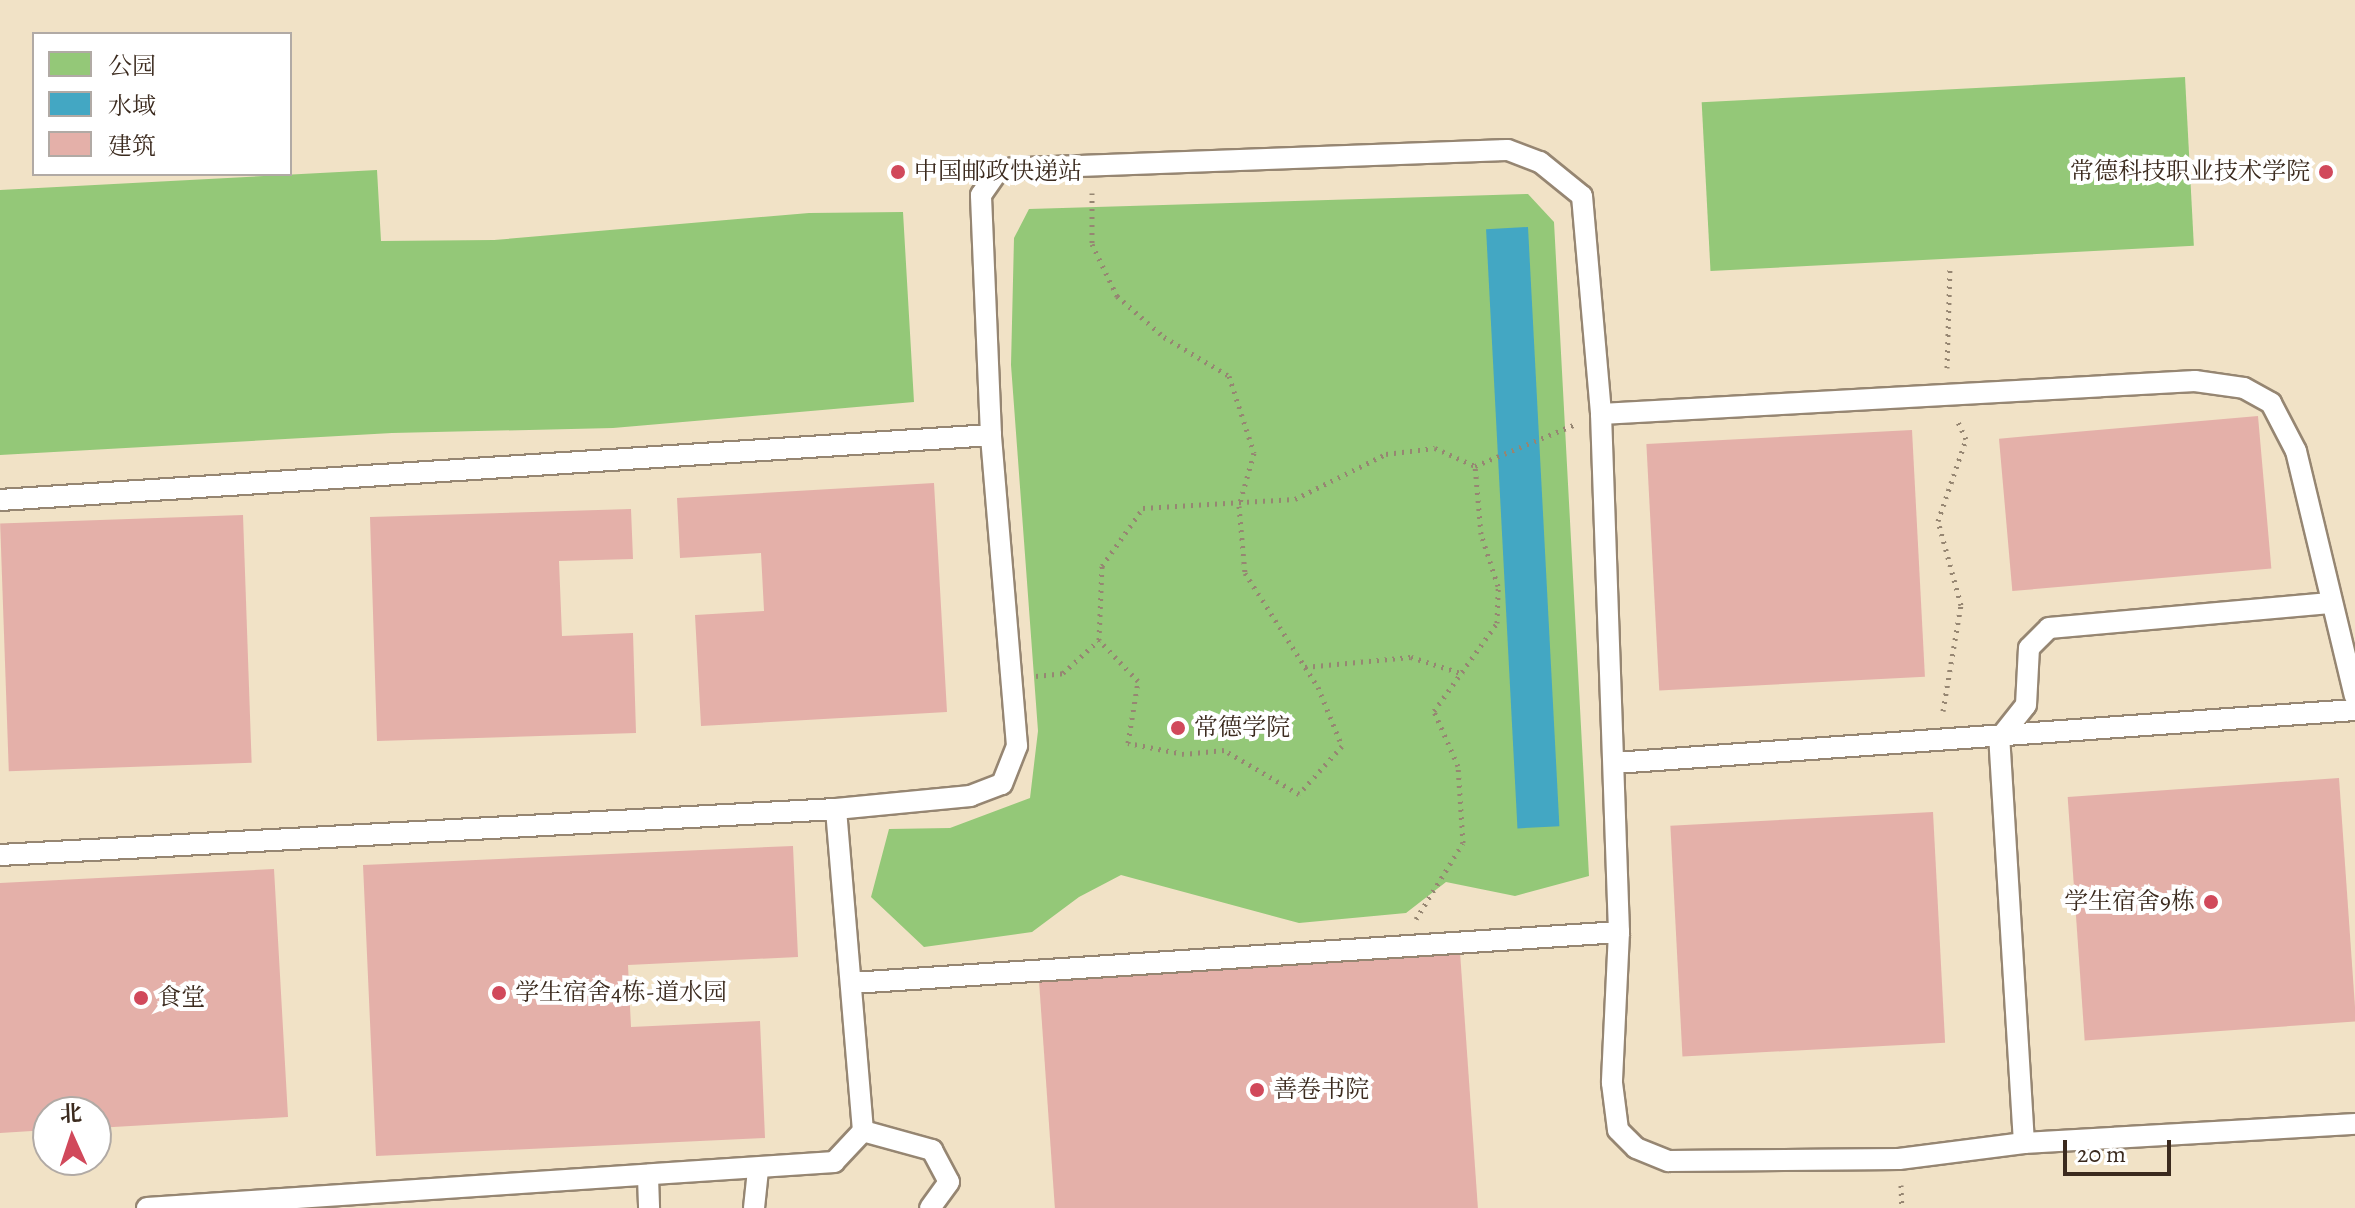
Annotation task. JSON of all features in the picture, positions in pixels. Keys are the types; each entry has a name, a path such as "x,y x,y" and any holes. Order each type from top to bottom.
{"lane":[{"path":"0,855 836,809 970,796 1002,784 1017,746 991,435 981,195 999,169 1508,150 1540,162 1582,196 1601,414 1615,763 1619,932 1612,1083 1618,1130 1636,1148 1669,1161 1883,1159 2024,1143 2355,1124"},
{"path":"1601,414 2195,381 2244,388 2271,403 2296,451 2330,603 2355,696"},
{"path":"0,500 991,435"},
{"path":"2024,1143 1999,739 2026,705 2029,648 2049,628 2330,603"},
{"path":"1615,763 1933,744 2355,710"},
{"path":"147,1208 758,1171 834,1162 863,1131 836,809"},
{"path":"852,983 1619,932"},
{"path":"863,1131 932,1150 949,1182 930,1208"},
{"path":"754,1208 758,1171"},
{"path":"648,1177 649,1208"}],"path":[{"path":"1092,164 1092,244 1117,296 1164,337 1229,376 1254,453 1239,506 1245,573 1305,667 1342,746 1299,794 1224,750 1184,754 1128,743 1138,681 1099,640"},
{"path":"1933,744 1949,690 1961,605 1938,521 1966,439 1946,395 1950,265"},
{"path":"1011,679 1063,673 1099,640 1102,566 1143,508 1239,506 1295,499 1386,454 1435,448 1475,466 1601,414"},
{"path":"1398,947 1463,843 1458,766 1434,711 1464,674 1497,623 1498,586 1481,534 1475,466"},
{"path":"1305,667 1411,657 1464,674"}],"green space":[{"path":"2185,77 2194,246 1711,271 1702,102"},
{"path":"377,170 381,241 494,240 809,213 903,212 914,402 613,428 392,433 0,455 0,190"},
{"path":"1528,194 1554,222 1589,876 1515,896 1446,882 1406,913 1299,923 1121,875 1079,897 1032,932 924,947 871,897 889,829 950,828 1030,798 1038,731 1011,365 1014,238 1029,209"}],"water":[{"path":"1528,227 1559,826 1517,828 1486,229"}],"building":[{"path":"2258,416 2271,568 2012,591 1999,439"},
{"path":"1912,430 1925,677 1659,691 1646,444"},
{"path":"934,483 947,712 701,726 695,615 764,611 761,553 680,558 677,498"},
{"path":"631,509 633,559 559,561 562,636 633,633 636,733 377,741 370,517"},
{"path":"243,515 252,763 9,771 0,523"},
{"name":"学生宿舍9栋","path":"2339,778 2355,1021 2085,1040 2068,797"},
{"path":"1933,812 1945,1043 1682,1056 1670,826"},
{"name":"学生宿舍4栋-道水园","path":"793,846 798,957 628,965 631,1027 760,1021 765,1138 376,1156 363,865"},
{"name":"食堂","path":"274,869 288,1117 112,1127 112,1096 32,1096 32,1131 0,1133 0,883"},
{"name":"善卷书院","path":"1460,952 1478,1208 1055,1208 1039,981"}],"place":[{"name":"中国邮政快递站","path":"898,172"},
{"name":"常德科技职业技术学院","path":"2326,172"},
{"name":"常德学院","path":"1178,728"},
{"name":"学生宿舍9栋","path":"2211,902"},
{"name":"学生宿舍4栋-道水园","path":"499,993"},
{"name":"食堂","path":"141,998"},
{"name":"善卷书院","path":"1257,1090"}]}
